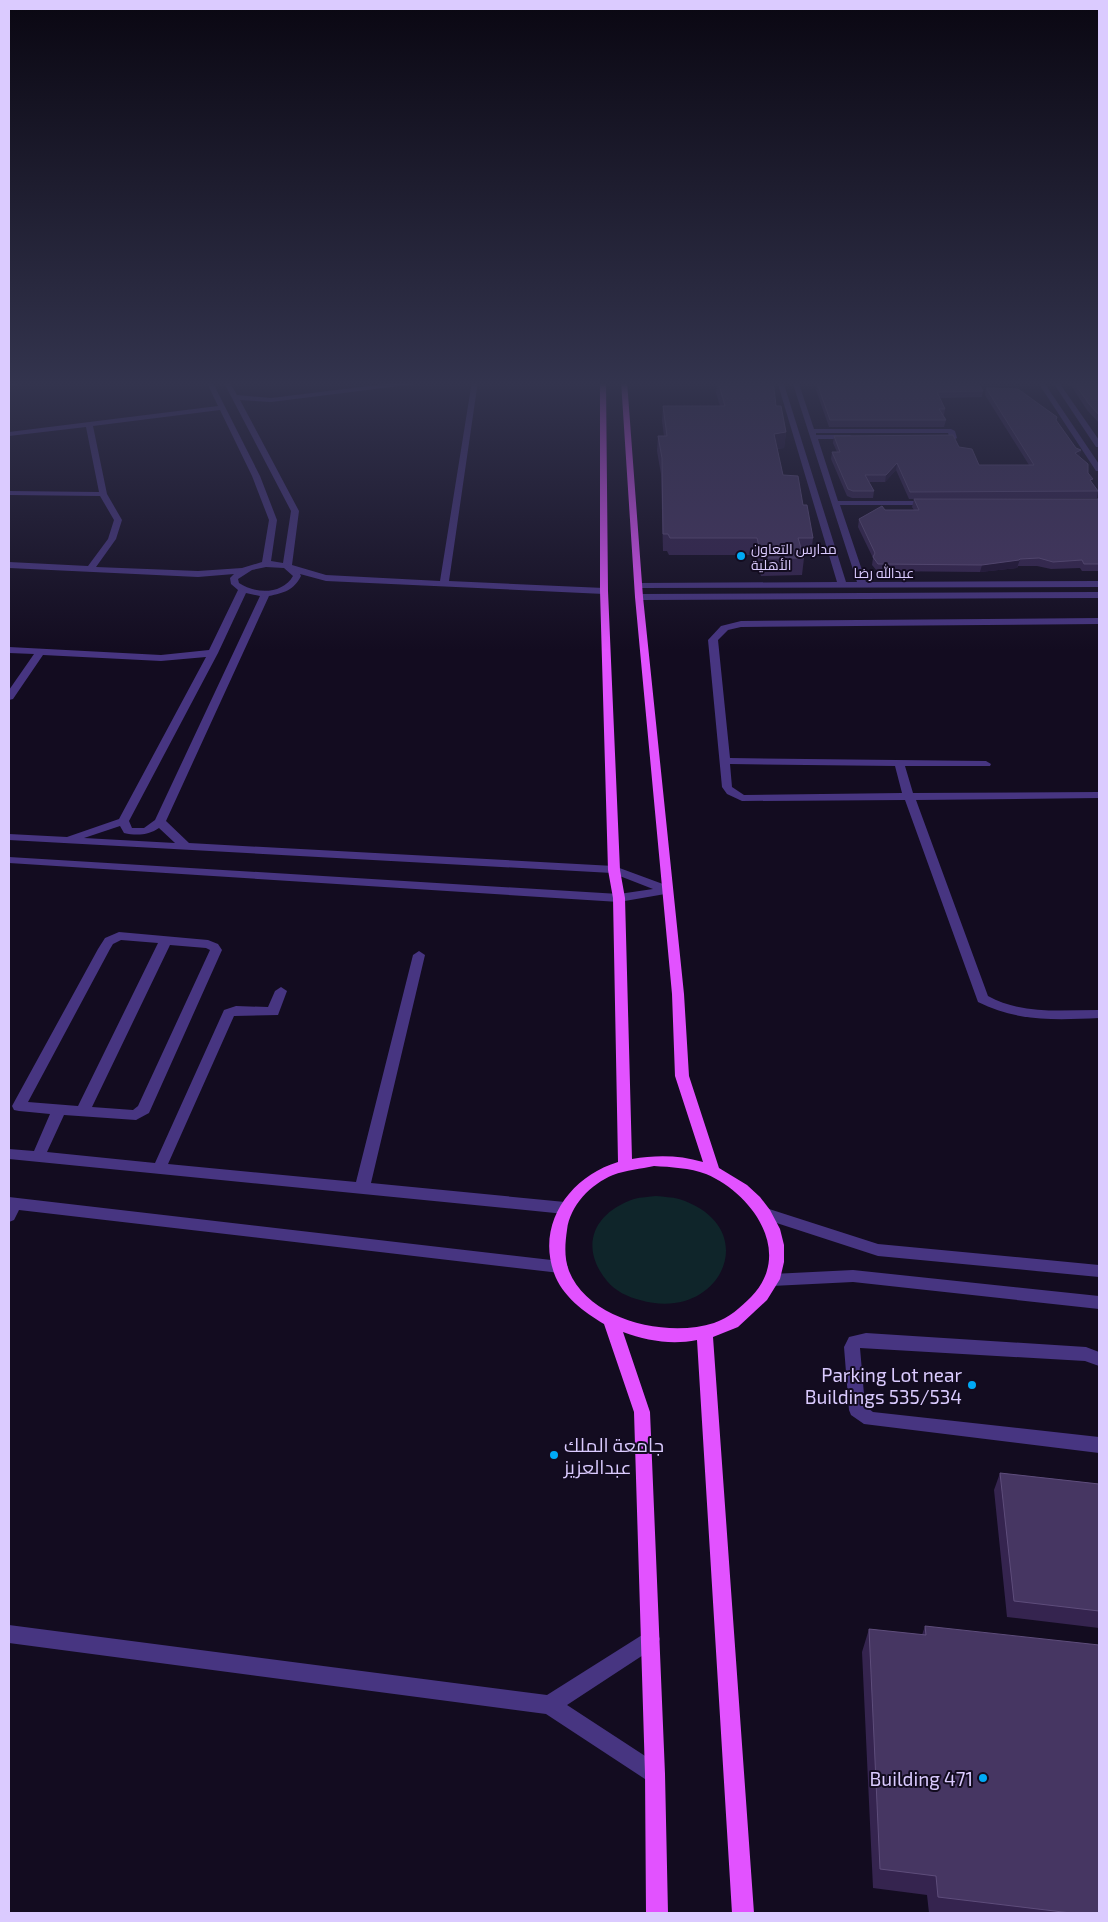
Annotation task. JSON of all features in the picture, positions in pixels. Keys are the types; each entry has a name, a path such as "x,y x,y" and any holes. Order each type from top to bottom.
{"main road":[{"path":"609,471 604,591 614,870 619,898 625,1165"},
{"path":"623,471 639,592 678,994 682,1076 713,1171"},
{"path":"654,1161 684,1163 713,1171 752,1196 766,1214 775,1235 777,1258 772,1280 757,1302 734,1321 705,1332 674,1336 642,1333 612,1322 589,1308 571,1288 560,1267 556,1237 565,1208 580,1190 600,1175 625,1165 654,1161"},
{"path":"612,1322 642,1412 655,1774 657,1913"},
{"path":"705,1332 743,1913"}],"street":[{"path":"91,568 112,539 118,520 103,494 98,471"},
{"path":"253,471 273,520 266,564"},
{"path":"274,471 295,511 290,568 297,576 293,584 288,587"},
{"path":"444,584 461,471"},
{"path":"807,471 842,585"},
{"path":"825,471 862,586"},
{"path":"9,493 103,494"},
{"path":"836,507 942,502"},
{"path":"836,507 935,511"},
{"path":"9,565 198,574 244,570 266,564 290,568 326,578 604,591"},
{"path":"239,587 234,578 244,570"},
{"path":"198,574 239,587 266,592 326,578"},
{"name":"عبدالله رضا","path":"639,592 842,585 1099,584"},
{"path":"885,586 891,597"},
{"path":"64,840 124,821 213,652 239,587"},
{"path":"124,821 128,831 147,831 160,822 266,592"},
{"name":"عبدالله رضا","path":"639,592 891,597 1099,595"},
{"path":"1099,622 730,626 718,631 713,640 727,787 731,792 742,798 1099,795"},
{"path":"9,650 161,658 213,652"},
{"path":"9,697 40,652"},
{"path":"724,761 986,764"},
{"path":"899,763 909,797 984,999 997,1008 1020,1014 1099,1014"},
{"path":"160,822 186,847"},
{"path":"9,837 614,870 667,890"},
{"path":"9,860 619,898 667,890"},
{"path":"119,936 166,940 208,944 216,950 144,1108 136,1115 14,1105 110,941 119,936"},
{"path":"83,1111 166,940"},
{"path":"362,1189 419,955"},
{"path":"158,1169 229,1013 236,1010 273,1012 281,991"},
{"path":"38,1157 59,1110"},
{"path":"9,1154 565,1208"},
{"path":"11,1208 560,1267"},
{"path":"766,1214 878,1250 1099,1271"},
{"path":"772,1280 853,1276 1099,1303"},
{"path":"1099,1359 1086,1354 866,1340 855,1342 852,1347 857,1410 870,1418 1099,1445"},
{"path":"9,1634 549,1705 655,1774"},
{"path":"549,1705 650,1639"}],"green space":[{"path":"656,1196 679,1199 706,1212 721,1230 726,1250 722,1269 710,1286 692,1298 668,1304 640,1300 614,1288 598,1268 592,1244 600,1222 609,1213 620,1205 634,1199"}],"building":[{"path":"662,471 782,471 783,475 798,476 803,505 807,505 813,538 798,538 804,558 762,558 757,538 670,538 668,534 663,534"},
{"path":"840,471 890,471 886,475 865,475 874,491 853,491 848,489"},
{"path":"900,471 1088,471 1093,479 1090,480 1098,491 910,492"},
{"path":"914,499 1099,499 1099,564 1084,564 1082,560 1053,562 1039,558 982,565 878,564 873,557 875,553 859,519 882,506 885,510 919,510"},
{"path":"1000,1473 1099,1484 1099,1611 1014,1601"},
{"name":"Building 471","path":"925,1626 1099,1645 1099,1913 1071,1913 938,1897 936,1876 880,1869 869,1629 926,1635"}],"place":[{"name":"مدارس التعاون الأهلية","path":"741,556"},
{"name":"Parking Lot near Buildings 535/534","path":"972,1385"},
{"name":"جامعة الملك عبدالعزيز","path":"554,1455"},
{"name":"Building 471","path":"983,1778"}]}
